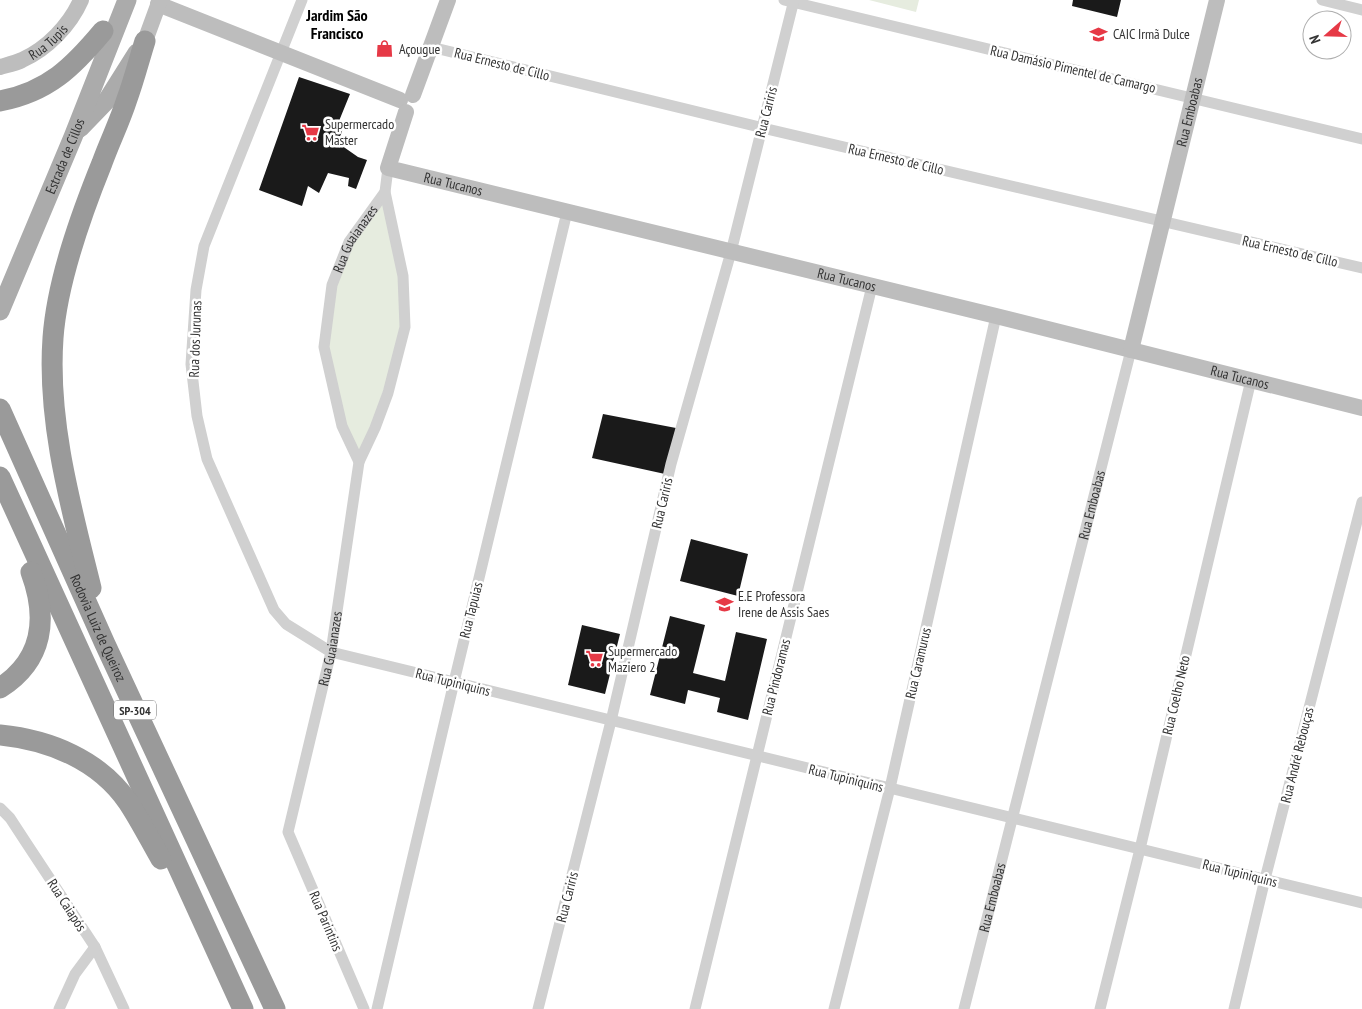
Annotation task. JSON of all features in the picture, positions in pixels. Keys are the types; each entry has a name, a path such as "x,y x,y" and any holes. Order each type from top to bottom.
{"highway":[{"path":"0,101 29,94 52,81 79,60 103,31"},
{"path":"105,644 76,526 56,428 52,379 53,336 60,292 74,239 127,100 145,41"},
{"name":"Rodovia Luiz de Queiroz","path":"0,409 105,644 274,1009"},
{"name":"Rodovia Luiz de Queiroz","path":"0,476 243,1009"},
{"path":"0,487 37,588 42,613 40,630 32,654 19,672 0,688"},
{"path":"0,735 46,744 76,756 104,775 128,802 222,962"}],"main road":[{"name":"Estrada de Cillos","path":"0,280 103,31 114,0"},
{"name":"Estrada de Cillos","path":"0,311 127,0"},
{"path":"73,136 108,99 145,41"}],"street":[{"name":"Rua Tupis","path":"0,67 21,61 41,50 60,32 77,9 81,0"},
{"name":"Rua dos Jurunas","path":"302,0 204,246 196,290 192,364 196,416 207,459 274,610 286,624 331,652"},
{"path":"388,168 406,103 431,47 448,0"},
{"name":"Rua Emboabas","path":"964,1009 1131,350 1217,0"},
{"path":"1322,0 1362,10"},
{"name":"Rua Damásio Pimentel de Camargo","path":"790,1 1362,139"},
{"name":"Rua Cariris","path":"538,1009 611,720 671,464 731,252 762,128 790,1"},
{"path":"145,41 159,2 282,54 406,103"},
{"name":"Rua Ernesto de Cillo","path":"431,47 762,128 1362,268"},
{"name":"Rua Guaianazes","path":"288,832 331,652 359,462 388,394 405,326 403,276 385,192 388,168"},
{"name":"Rua Tucanos","path":"388,168 996,316 1362,408"},
{"name":"Rua Guaianazes","path":"359,462 342,426 324,347 332,285 349,242 385,192"},
{"name":"Rua Tapuias","path":"377,1009 567,212"},
{"name":"Rua Pindoramas","path":"695,1009 872,286"},
{"name":"Rua Caramurus","path":"834,1009 890,788 996,316"},
{"name":"Rua Coelho Neto","path":"1100,1009 1140,849 1251,380"},
{"name":"Rua André Rebouças","path":"1234,1009 1265,879 1362,502"},
{"name":"Rua Tupiniquins","path":"331,652 1362,903"},
{"name":"Rua Caiapós","path":"0,808 10,818 95,947 124,1009"},
{"name":"Rua Parintins","path":"288,832 364,1009"},
{"path":"59,1009 74,974 95,947"}],"shaded area":[{"path":"869,0 919,0 916,12"},
{"path":"385,192 403,276 405,327 359,462 342,426 324,347 332,285 349,242"}],"building":[{"path":"1073,0 1121,0 1117,17 1072,6"},
{"name":"Supermercado Master","path":"299,77 350,94 339,121 345,122 338,143 358,157 367,160 356,189 348,186 349,178 328,173 319,193 308,186 302,206 259,190"},
{"path":"603,414 676,428 665,474 592,458"},
{"path":"691,539 748,554 738,596 680,581"},
{"path":"670,616 705,625 693,673 725,681 736,632 767,639 748,720 717,712 720,698 688,690 685,704 650,695"},
{"name":"Supermercado Maziero 2","path":"582,625 620,634 605,694 568,685"}],"place":[{"name":"CAIC Irmã Dulce","path":"1099,34"},
{"name":"Açougue","path":"385,49"},
{"name":"Supermercado Master","path":"311,132"},
{"name":"E.E Professora Irene de Assis Saes","path":"724,604"},
{"name":"Supermercado Maziero 2","path":"594,659"}],"district":[{"name":"Jardim São Francisco","path":"337,24"}]}
